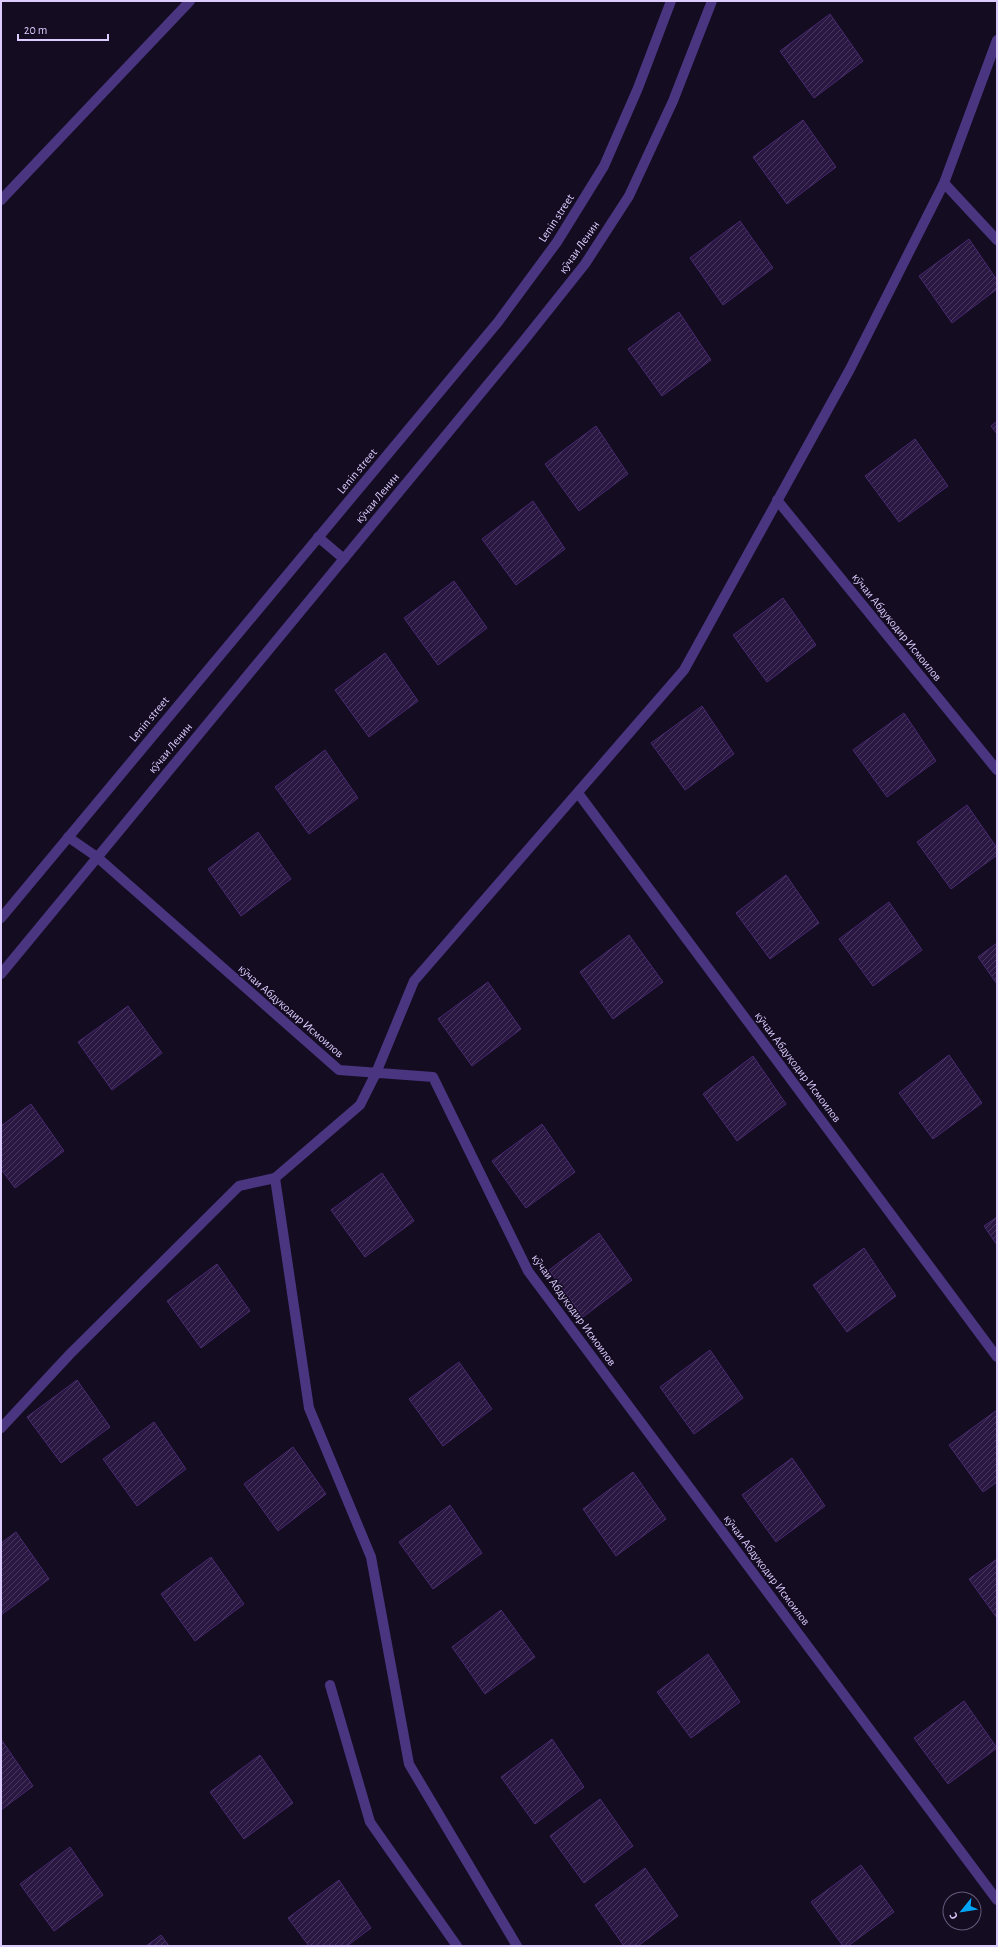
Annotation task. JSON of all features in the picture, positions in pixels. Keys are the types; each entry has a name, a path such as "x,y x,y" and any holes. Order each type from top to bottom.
{"street":[{"path":"1,200 190,1"},
{"name":"Lenin street","path":"1,918 498,322 558,242 604,166 638,88 670,1"},
{"name":"кӯчаи Ленин","path":"1,974 522,344 585,264 629,196 673,101 712,1"},
{"path":"1,1428 70,1354 239,1186 275,1178 360,1105 376,1073 414,981 684,670 850,369 944,183 997,40"},
{"path":"944,183 997,240"},
{"name":"кӯчаи Абдуқодир Исмоилов","path":"777,500 997,770"},
{"path":"318,537 344,559"},
{"name":"кӯчаи Абдуқодир Исмоилов","path":"578,793 997,1356"},
{"name":"кӯчаи Абдуқодир Исмоилов","path":"68,837 97,857 339,1070 433,1077 528,1272 997,1900"},
{"path":"275,1178 309,1408 371,1557 409,1764 517,1946"},
{"path":"330,1685 370,1822 457,1946"}],"building":[{"path":"830,14 863,61 814,98 780,51"},
{"path":"803,120 836,167 787,204 753,157"},
{"path":"740,221 773,268 723,305 690,258"},
{"path":"969,239 997,280 997,289 952,323 919,276"},
{"path":"679,312 711,360 662,396 628,349"},
{"path":"997,421 997,434 991,426"},
{"path":"596,426 628,474 579,511 545,464"},
{"path":"915,439 948,486 899,522 865,476"},
{"path":"533,501 565,549 516,585 482,539"},
{"path":"454,581 487,628 438,665 404,618"},
{"path":"783,598 816,645 767,682 733,635"},
{"path":"385,653 418,701 369,737 335,690"},
{"path":"702,706 734,754 685,790 651,743"},
{"path":"904,713 936,761 887,797 853,750"},
{"path":"325,750 358,798 309,834 275,787"},
{"path":"967,805 997,848 997,855 951,889 917,842"},
{"path":"258,832 291,879 241,916 208,869"},
{"path":"786,875 819,923 770,959 736,913"},
{"path":"889,902 922,950 873,986 839,939"},
{"path":"629,935 663,982 613,1019 580,972"},
{"path":"997,943 997,984 978,957"},
{"path":"488,982 521,1029 472,1066 438,1019"},
{"path":"128,1006 162,1053 112,1090 78,1042"},
{"path":"949,1055 982,1103 933,1139 899,1093"},
{"path":"753,1056 786,1104 737,1141 703,1094"},
{"path":"31,1104 64,1151 15,1188 1,1169 1,1126"},
{"path":"542,1124 575,1172 526,1208 492,1161"},
{"path":"382,1173 414,1221 365,1257 331,1210"},
{"path":"997,1217 997,1245 984,1226"},
{"path":"599,1233 632,1280 583,1317 549,1270"},
{"path":"864,1248 896,1296 847,1332 813,1285"},
{"path":"217,1264 250,1311 201,1348 167,1301"},
{"path":"710,1350 743,1398 694,1434 660,1387"},
{"path":"459,1362 492,1409 443,1446 409,1399"},
{"path":"77,1380 110,1427 61,1463 27,1417"},
{"path":"997,1410 997,1482 983,1492 949,1445"},
{"path":"154,1422 186,1469 137,1506 103,1459"},
{"path":"293,1447 326,1494 278,1531 244,1484"},
{"path":"792,1458 825,1506 776,1542 742,1495"},
{"path":"633,1472 666,1519 616,1556 583,1509"},
{"path":"450,1505 482,1553 433,1589 399,1542"},
{"path":"16,1532 49,1579 1,1615 1,1543"},
{"path":"211,1557 244,1604 195,1641 161,1594"},
{"path":"997,1559 997,1618 969,1579"},
{"path":"501,1610 535,1657 485,1694 452,1647"},
{"path":"708,1654 740,1702 691,1738 657,1692"},
{"path":"964,1701 997,1748 948,1784 914,1738"},
{"path":"1,1739 33,1786 1,1810"},
{"path":"552,1739 584,1787 535,1824 501,1777"},
{"path":"260,1755 293,1803 244,1839 210,1792"},
{"path":"600,1799 633,1846 584,1883 550,1836"},
{"path":"70,1847 103,1895 54,1931 20,1884"},
{"path":"861,1865 894,1912 848,1946 843,1946 811,1902"},
{"path":"645,1868 678,1916 638,1946 624,1946 595,1905"},
{"path":"339,1880 371,1928 347,1946 309,1946 288,1918"},
{"path":"161,1935 169,1946 146,1946"}]}
